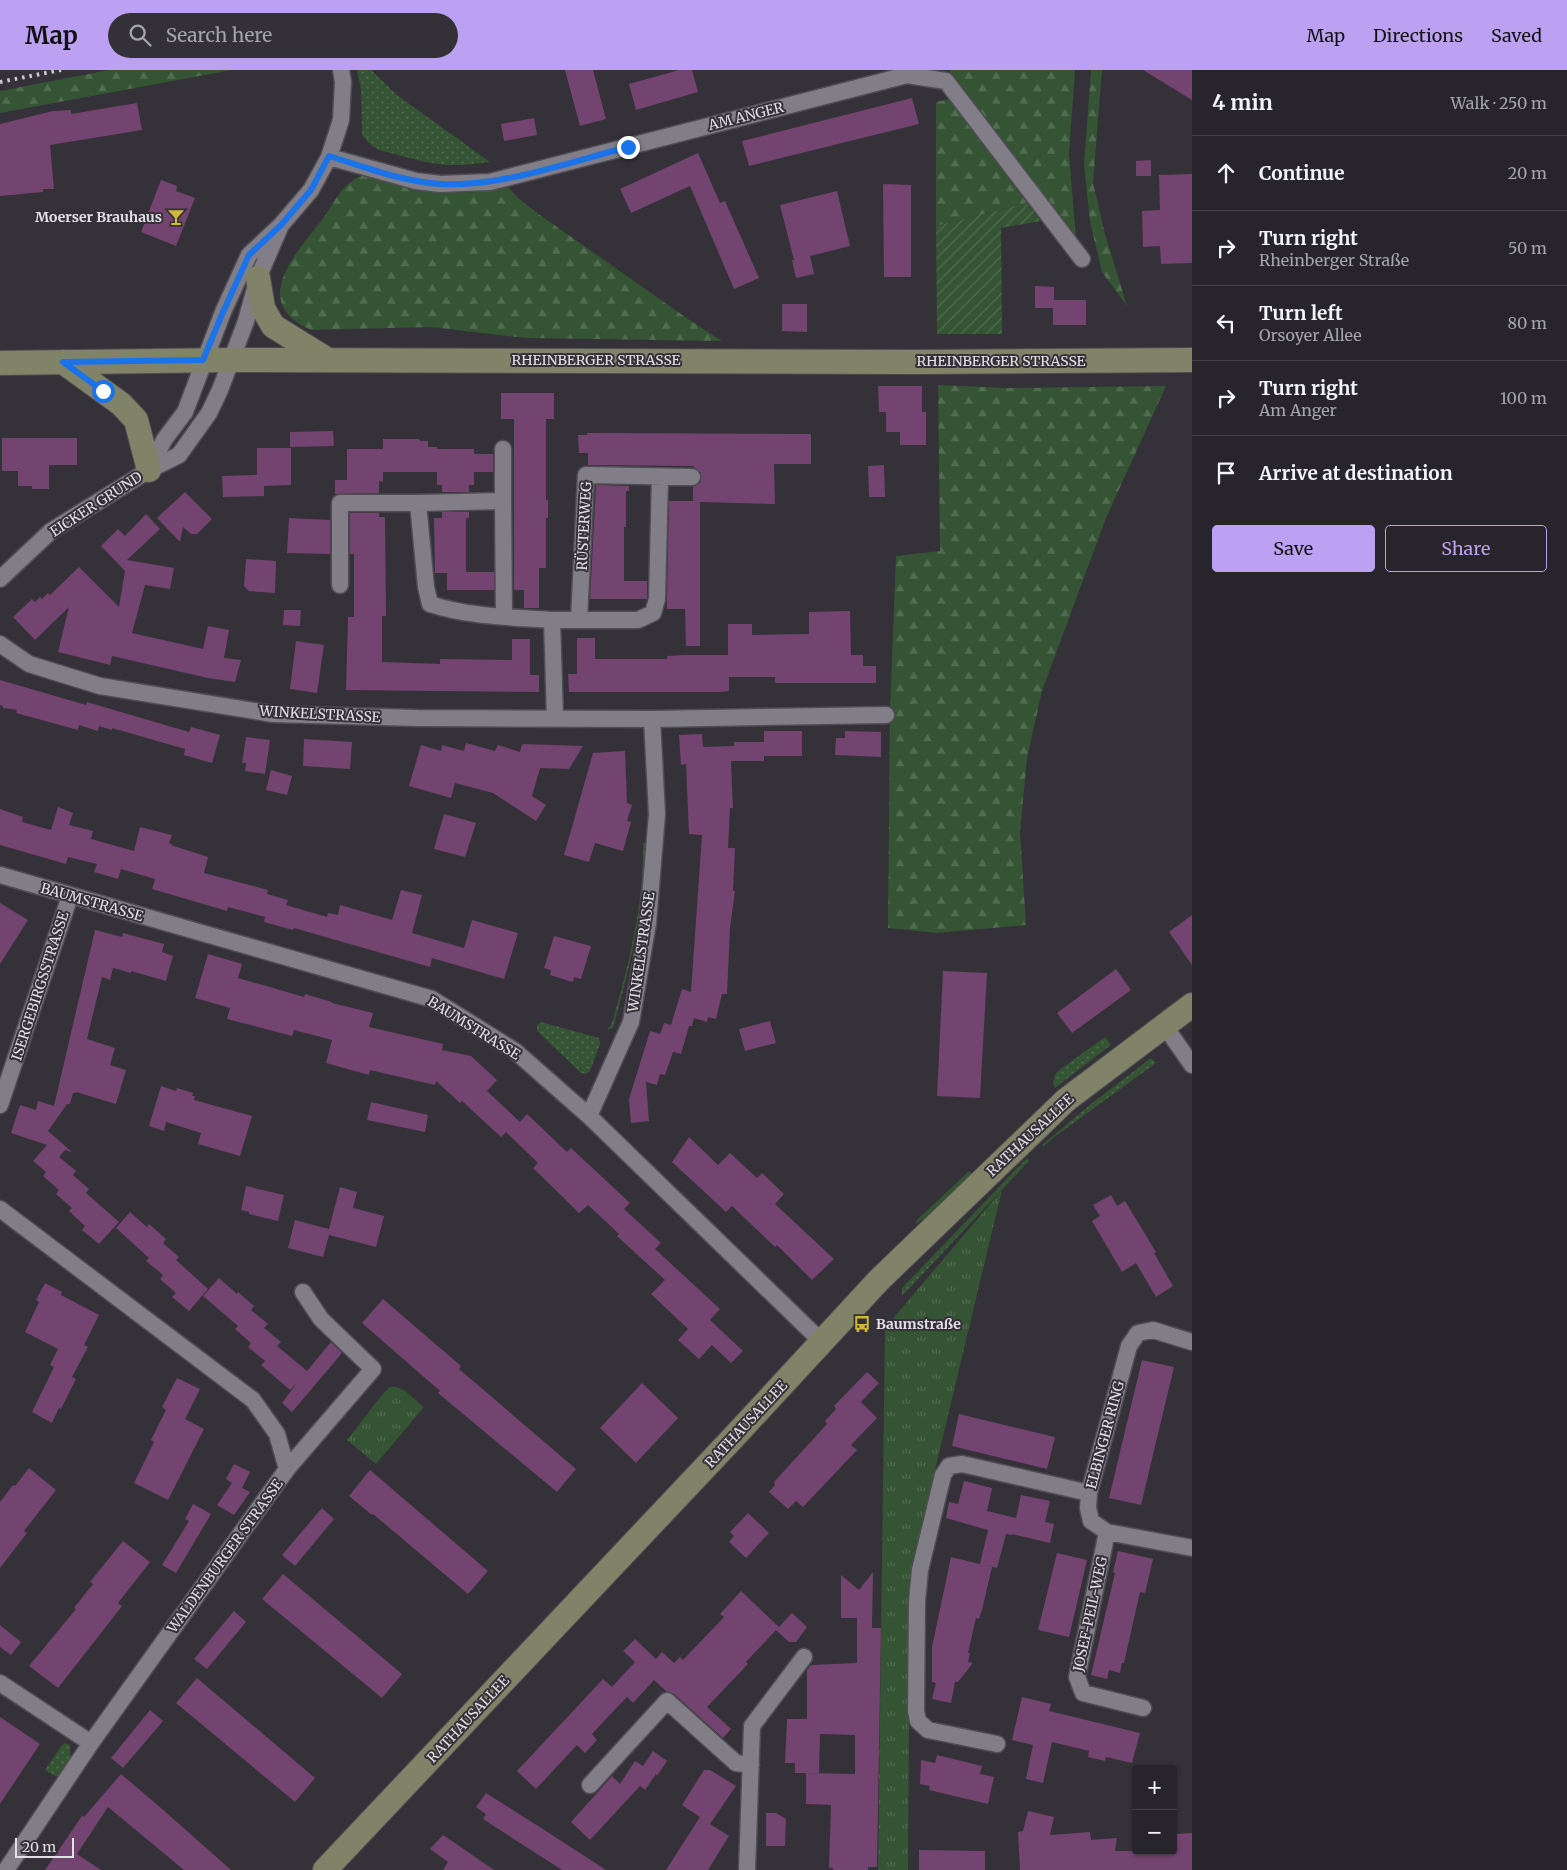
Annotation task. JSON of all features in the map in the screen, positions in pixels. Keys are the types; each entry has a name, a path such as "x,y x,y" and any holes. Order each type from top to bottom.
{"main road":[{"path":"258,278 263,308 272,326 328,360"},
{"name":"RHEINBERGER STRASSE","path":"0,362 203,360 924,362 1192,360"},
{"path":"63,362 120,404 136,420 149,470"},
{"name":"RATHAUSALLEE","path":"325,1870 718,1454 879,1280 1066,1100 1192,1005"}],"street":[{"path":"281,225 311,190 329,156 341,120 343,82 341,70"},
{"name":"AM ANGER","path":"329,156 416,181 440,184 490,182 907,75 946,81 1082,259"},
{"name":"EICKER GRUND","path":"0,579 51,531 149,470 179,455 209,413 220,390 246,321 258,278 281,225"},
{"name":"EICKER GRUND","path":"149,470 164,440 185,412 203,360 249,255 281,225"},
{"path":"503,449 504,616"},
{"name":"RÜSTERWEG","path":"579,620 586,475 692,477"},
{"path":"418,503 426,587 430,604 448,610 552,620 638,620 654,613 658,599 660,477"},
{"path":"340,585 340,503 503,501"},
{"path":"552,620 555,718"},
{"name":"WINKELSTRASSE","path":"0,644 29,664 100,686 273,714 652,719 886,715"},
{"name":"WINKELSTRASSE","path":"589,1116 631,1022 648,923 657,814 652,719"},
{"name":"BAUMSTRASSE","path":"0,876 432,999 515,1051 589,1116 822,1342"},
{"name":"ISERGEBIRGSSTRASSE","path":"0,1105 70,896"},
{"path":"1164,1025 1192,1065"},
{"name":"WALDENBURGER STRASSE","path":"0,1209 253,1400 277,1434 287,1469 92,1743 6,1870"},
{"path":"287,1469 373,1368 322,1319 303,1292"},
{"name":"ELBINGER RING","path":"1107,1532 1091,1521 1088,1508 1089,1493 1129,1346 1138,1333 1153,1330 1192,1342"},
{"path":"996,1744 928,1730 918,1721 916,1712 917,1601 920,1570 943,1475 949,1466 962,1464 1089,1493"},
{"path":"1107,1532 1192,1548"},
{"name":"JOSEF-PEIL-WEG","path":"1107,1532 1076,1678 1083,1693 1144,1708"},
{"path":"747,1870 752,1726 804,1657"},
{"path":"0,1683 92,1743"},
{"path":"590,1785 667,1701 736,1763 751,1765"}],"green space":[{"path":"109,70 232,70 0,113 0,91"},
{"path":"357,70 371,70 397,95 490,162 446,165 425,162 379,150 372,146 362,135 361,90"},
{"path":"949,70 1075,70 1069,154 1076,238"},
{"path":"1091,70 1102,70 1093,183 1105,234 1127,306 1102,272 1090,222 1084,165"},
{"path":"950,99 1027,203 936,226 936,102"},
{"path":"362,176 445,193 479,192 508,187 518,198 540,215 722,341 526,338 431,327 311,330 293,319 283,306 280,292 283,278 300,248 339,194 349,183"},
{"path":"1027,203 1041,221 1001,228 1002,334 937,334 936,226"},
{"path":"938,385 1006,388 1166,386 1106,518 1042,691 1027,758 1020,832 1026,925 937,933 888,928 890,711 896,556 940,551"},
{"path":"643,843 645,843 644,867 635,937 613,1028 607,1030 612,1023 630,957 641,889"},
{"path":"541,1022 599,1038 600,1044 590,1071 586,1074 581,1073 537,1031 537,1025"},
{"path":"1105,1037 1111,1045 1055,1088 1054,1082 1057,1072"},
{"path":"1151,1058 1156,1063 1043,1147 1042,1145 1091,1104"},
{"path":"1027,1158 1029,1161 902,1296 902,1288"},
{"path":"969,1171 972,1174 938,1208 916,1224 917,1220"},
{"path":"1002,1190 910,1574 908,1870 878,1870 885,1328"},
{"path":"390,1387 399,1388 424,1407 376,1464 347,1440"},
{"path":"65,1743 70,1745 71,1759 61,1776 55,1776 45,1770"}],"building":[{"path":"565,70 593,70 606,119 580,126"},
{"path":"679,70 692,70 698,92 636,110 629,84"},
{"path":"1143,70 1192,70 1192,100"},
{"path":"912,98 919,124 749,166 742,141"},
{"path":"137,103 142,130 50,145 54,189 43,189 43,192 0,196 0,124 53,111 71,110 71,114"},
{"path":"534,118 537,135 504,141 501,124"},
{"path":"698,153 720,203 725,201 759,278 734,289 690,186 631,213 620,189"},
{"path":"1151,160 1151,176 1136,176 1136,161"},
{"path":"1192,174 1192,263 1161,264 1160,246 1143,247 1142,211 1160,210 1159,175"},
{"path":"161,180 177,186 176,191 195,198 176,246 141,232"},
{"path":"883,184 911,185 911,277 884,277"},
{"path":"837,191 850,246 810,256 814,274 796,278 792,260 794,260 780,205"},
{"path":"1035,286 1054,287 1054,300 1086,300 1086,325 1053,325 1053,308 1035,308"},
{"path":"782,304 807,304 807,332 782,331"},
{"path":"878,386 922,386 922,412 926,412 926,445 900,445 900,432 886,432 886,412 879,412"},
{"path":"501,393 554,393 554,419 546,419 546,500 548,500 548,518 546,518 546,568 539,568 539,608 524,608 524,590 514,590 514,419 501,419"},
{"path":"333,431 334,446 290,447 290,432"},
{"path":"587,433 811,434 811,464 774,464 775,504 700,502 700,646 686,646 685,609 667,609 667,599 669,501 693,501 693,487 701,482 701,473 693,466 588,465 588,453 579,453 578,435 587,435"},
{"path":"2,438 77,438 77,465 49,465 49,489 32,489 32,486 18,486 18,471 2,471"},
{"path":"383,439 419,439 420,441 428,441 428,447 437,447 437,449 474,449 474,454 493,454 493,472 474,472 474,485 469,485 469,492 442,492 442,485 437,485 437,472 383,472 383,482 379,481 379,493 335,494 335,480 347,480 347,449 383,449"},
{"path":"257,448 291,448 291,485 264,486 264,496 223,497 222,476 257,475"},
{"path":"884,465 885,497 869,497 868,466"},
{"path":"596,485 629,486 629,491 626,491 626,527 624,527 624,581 647,581 647,599 590,599"},
{"path":"185,492 212,519 197,534 191,534 183,527 180,542 157,518"},
{"path":"442,512 469,512 469,518 466,518 466,572 494,572 494,590 447,590 447,573 435,573 434,518 442,518"},
{"path":"350,513 379,513 379,517 385,517 386,616 382,616 382,662 440,664 440,659 512,660 512,639 530,639 530,675 539,675 539,692 346,690 348,617 354,617 354,554 350,554"},
{"path":"146,514 160,529 127,560 174,568 170,589 145,585 132,633 203,649 208,626 229,630 224,658 241,660 235,682 208,678 112,656 110,665 58,652 69,607 35,640 13,617 32,599 35,602 40,597 42,599 48,593 50,595 79,567 119,607 125,571 101,546 118,529 125,536"},
{"path":"289,518 330,520 330,554 287,553"},
{"path":"246,559 276,561 275,593 249,591 244,586"},
{"path":"284,610 301,610 300,626 283,625"},
{"path":"850,611 851,655 863,655 863,666 876,666 876,683 775,683 775,677 729,677 729,691 721,692 569,692 568,674 577,674 577,638 595,638 595,659 667,659 667,656 728,655 728,624 752,624 752,635 809,634 809,612"},
{"path":"296,641 324,645 317,693 290,689"},
{"path":"0,680 86,705 87,702 189,732 191,727 220,735 212,763 184,755 185,749 112,728 112,730 99,726 98,731 79,725 78,730 16,713 17,710 3,708 0,705"},
{"path":"764,731 802,731 802,756 764,756"},
{"path":"845,731 881,732 881,757 835,755 836,738 845,738"},
{"path":"702,734 703,747 734,746 734,742 764,742 764,761 731,761 733,808 730,808 728,848 735,848 733,891 735,891 730,928 727,994 722,994 716,1019 708,1017 707,1022 694,1018 692,1026 689,1026 681,1054 673,1052 665,1075 660,1074 657,1085 646,1082 649,1121 631,1123 629,1099 650,1031 660,1034 664,1023 671,1025 682,989 691,992 702,835 689,834 686,764 681,765 679,735"},
{"path":"246,737 270,740 265,774 245,771 246,763 242,763"},
{"path":"304,739 352,742 350,769 303,766"},
{"path":"466,743 495,751 498,745 520,752 522,744 583,746 569,769 540,768 532,796 546,805 536,821 493,793 455,783 451,798 409,786 421,745 441,751 442,745 464,751"},
{"path":"625,751 627,803 632,805 627,821 631,822 623,851 595,843 589,862 564,855 593,753"},
{"path":"271,770 292,776 287,795 266,790"},
{"path":"58,807 73,813 69,825 93,831 91,839 134,851 140,827 172,835 169,843 171,845 208,857 204,873 268,890 267,894 288,900 286,905 327,917 328,913 338,915 340,905 392,920 401,890 422,895 412,933 464,948 472,920 518,933 504,979 432,958 430,967 294,928 293,930 264,922 265,917 228,907 227,911 152,889 155,879 121,869 118,879 94,872 97,864 68,857 66,864 0,845 0,809 23,817 22,822 51,830"},
{"path":"444,814 476,823 465,857 434,849"},
{"path":"0,903 28,920 0,964"},
{"path":"1192,915 1192,965 1169,932"},
{"path":"95,930 122,937 123,933 164,944 162,952 173,956 166,981 113,968 110,980 102,977 87,1039 115,1048 110,1065 126,1070 116,1104 76,1092 73,1093 70,1104 67,1104 48,1131 72,1152 65,1150 59,1157 76,1171 73,1175 89,1189 86,1193 119,1222 99,1244 82,1230 85,1226 69,1211 72,1208 56,1194 59,1190 43,1176 46,1172 33,1161 47,1145 11,1133 20,1105 36,1110 38,1101 54,1106"},
{"path":"554,936 591,946 581,979 574,977 573,982 550,975 551,970 544,968"},
{"path":"208,954 242,964 238,978 304,997 305,994 373,1013 369,1027 443,1044 442,1050 471,1056 497,1080 487,1091 520,1122 527,1114 567,1152 571,1148 630,1203 624,1209 661,1243 655,1249 720,1309 710,1320 743,1351 731,1363 712,1345 699,1359 678,1340 688,1329 651,1294 665,1280 617,1236 619,1234 588,1205 579,1213 533,1168 538,1163 506,1132 501,1137 462,1101 460,1103 436,1081 435,1085 370,1070 369,1075 326,1063 332,1040 294,1030 292,1036 227,1019 230,1008 195,998"},
{"path":"1116,969 1131,990 1072,1033 1057,1013"},
{"path":"943,971 987,973 980,1098 937,1096"},
{"path":"770,1021 776,1043 745,1051 739,1029"},
{"path":"161,1086 176,1091 177,1088 193,1093 192,1096 195,1096 194,1100 252,1116 240,1156 198,1144 201,1133 166,1122 164,1131 149,1126"},
{"path":"371,1102 428,1115 425,1132 367,1120"},
{"path":"689,1137 718,1165 730,1153 757,1178 762,1173 784,1194 775,1204 834,1259 812,1280 777,1245 775,1247 732,1206 726,1212 672,1162"},
{"path":"246,1186 284,1195 278,1221 249,1214 249,1212 241,1210"},
{"path":"340,1187 357,1192 353,1208 384,1216 376,1247 329,1235 323,1257 288,1248 295,1220 329,1229"},
{"path":"1111,1195 1117,1206 1125,1201 1156,1252 1154,1253 1173,1286 1156,1297 1136,1263 1122,1272 1092,1221 1100,1216 1093,1205"},
{"path":"130,1212 147,1227 149,1224 166,1239 163,1243 179,1257 176,1260 208,1289 189,1311 172,1297 176,1293 160,1279 163,1275 146,1261 149,1258 116,1228"},
{"path":"219,1278 254,1306 251,1310 268,1324 264,1328 281,1342 277,1346 307,1371 331,1342 342,1353 292,1412 282,1403 297,1383 290,1390 261,1365 265,1361 248,1347 251,1343 235,1329 238,1326 203,1296"},
{"path":"45,1283 62,1292 61,1295 99,1315 84,1345 88,1347 72,1377 76,1379 52,1423 32,1412 54,1367 50,1365 58,1349 25,1332 39,1302 36,1300"},
{"path":"383,1299 461,1366 459,1369 576,1469 557,1492 438,1393 440,1391 362,1323"},
{"path":"1142,1360 1174,1367 1141,1505 1109,1498"},
{"path":"867,1372 879,1383 861,1402 877,1418 851,1445 857,1450 803,1507 796,1501 788,1509 769,1492 775,1485 774,1482 827,1424 825,1421 836,1409 834,1406"},
{"path":"177,1378 200,1389 185,1419 204,1429 168,1500 134,1483 154,1442 151,1440 166,1410 162,1407"},
{"path":"642,1383 678,1418 636,1463 600,1428"},
{"path":"959,1414 1055,1437 1047,1469 952,1446"},
{"path":"234,1464 250,1472 242,1488 250,1492 234,1515 217,1505 232,1483 226,1479"},
{"path":"29,1468 56,1490 24,1531 27,1533 0,1568 0,1502"},
{"path":"370,1470 488,1571 468,1594 349,1496"},
{"path":"964,1481 992,1488 987,1511 1016,1518 1021,1495 1050,1501 1045,1522 1054,1524 1050,1543 1006,1534 997,1568 980,1564 988,1530 946,1518 949,1502 958,1504"},
{"path":"193,1504 211,1514 176,1573 162,1565 189,1521 185,1519"},
{"path":"322,1508 334,1519 295,1566 282,1555"},
{"path":"748,1513 769,1533 746,1558 729,1542 734,1536 730,1532"},
{"path":"123,1541 150,1562 118,1603 122,1606 58,1688 29,1666 76,1609 74,1608 93,1584 90,1582"},
{"path":"1118,1551 1153,1559 1145,1593 1140,1592 1124,1663 1122,1663 1120,1673 1109,1670 1107,1679 1091,1675 1115,1573 1113,1572"},
{"path":"1057,1553 1087,1560 1069,1637 1038,1630"},
{"path":"951,1557 992,1567 982,1610 979,1619 976,1618 968,1653 970,1653 968,1662 973,1663 958,1682 955,1682 951,1703 932,1699 936,1683 932,1682 932,1647"},
{"path":"873,1572 872,1628 881,1628 877,1867 868,1867 868,1870 833,1870 833,1868 829,1868 831,1805 806,1804 806,1773 795,1773 795,1763 785,1763 787,1719 807,1719 807,1670 811,1665 857,1663 857,1618 841,1618 841,1575 859,1590","holes":["820,1734 855,1735 855,1774 806,1773 819,1773"]},
{"path":"283,1574 402,1674 382,1698 262,1599"},
{"path":"741,1591 779,1627 792,1613 807,1627 796,1642 789,1642 776,1630 746,1662 748,1664 707,1707 731,1729 723,1738 674,1694 666,1691 654,1680 633,1703 627,1697 603,1722 592,1734 597,1740 585,1753 577,1745 536,1789 517,1771 603,1679 612,1687 635,1662 623,1651 635,1639 656,1659 662,1652 674,1663 680,1657 683,1660 724,1617 720,1614"},
{"path":"234,1611 246,1622 207,1669 194,1659"},
{"path":"0,1625 21,1642 11,1655 0,1647"},
{"path":"197,1678 315,1778 295,1802 176,1703"},
{"path":"1022,1697 1051,1704 1049,1711 1140,1733 1132,1763 1106,1757 1105,1761 1088,1757 1089,1751 1052,1742 1043,1783 1026,1779 1033,1745 1012,1740"},
{"path":"150,1710 163,1721 123,1768 111,1758"},
{"path":"0,1717 40,1744 0,1804"},
{"path":"653,1751 667,1761 657,1776 656,1774 645,1790 640,1786 590,1840 571,1822 612,1776 620,1784 635,1761 643,1766"},
{"path":"937,1755 982,1766 980,1774 994,1777 988,1804 929,1790 930,1786 920,1784 921,1760 935,1763"},
{"path":"704,1770 710,1770 736,1786 710,1824 729,1836 708,1870 666,1870 700,1817 682,1805"},
{"path":"121,1774 231,1870 184,1870 108,1807 77,1854 101,1870 45,1870 82,1816 84,1817"},
{"path":"486,1793 606,1870 562,1870 483,1819 486,1814 476,1807"},
{"path":"1028,1811 1054,1817 1050,1835 1090,1832 1091,1840 1117,1838 1115,1851 1132,1851 1132,1855 1177,1855 1177,1834 1192,1833 1192,1870 1020,1870 1018,1832 1023,1831"},
{"path":"766,1813 776,1813 786,1819 785,1846 766,1846"},
{"path":"443,1835 494,1870 443,1870 448,1862 430,1849"},
{"path":"919,1850 985,1851 985,1870 919,1870"}],"railway":[{"path":"0,82 61,70"}],"place":[{"name":"Moerser Brauhaus","path":"176,217"},
{"name":"Baumstraße","path":"862,1324"}],"route":[{"path":"103,391 63,362 203,360 249,255 296,209 311,190 329,156 416,181 462,184 490,182 508,178 628,147"}]}
